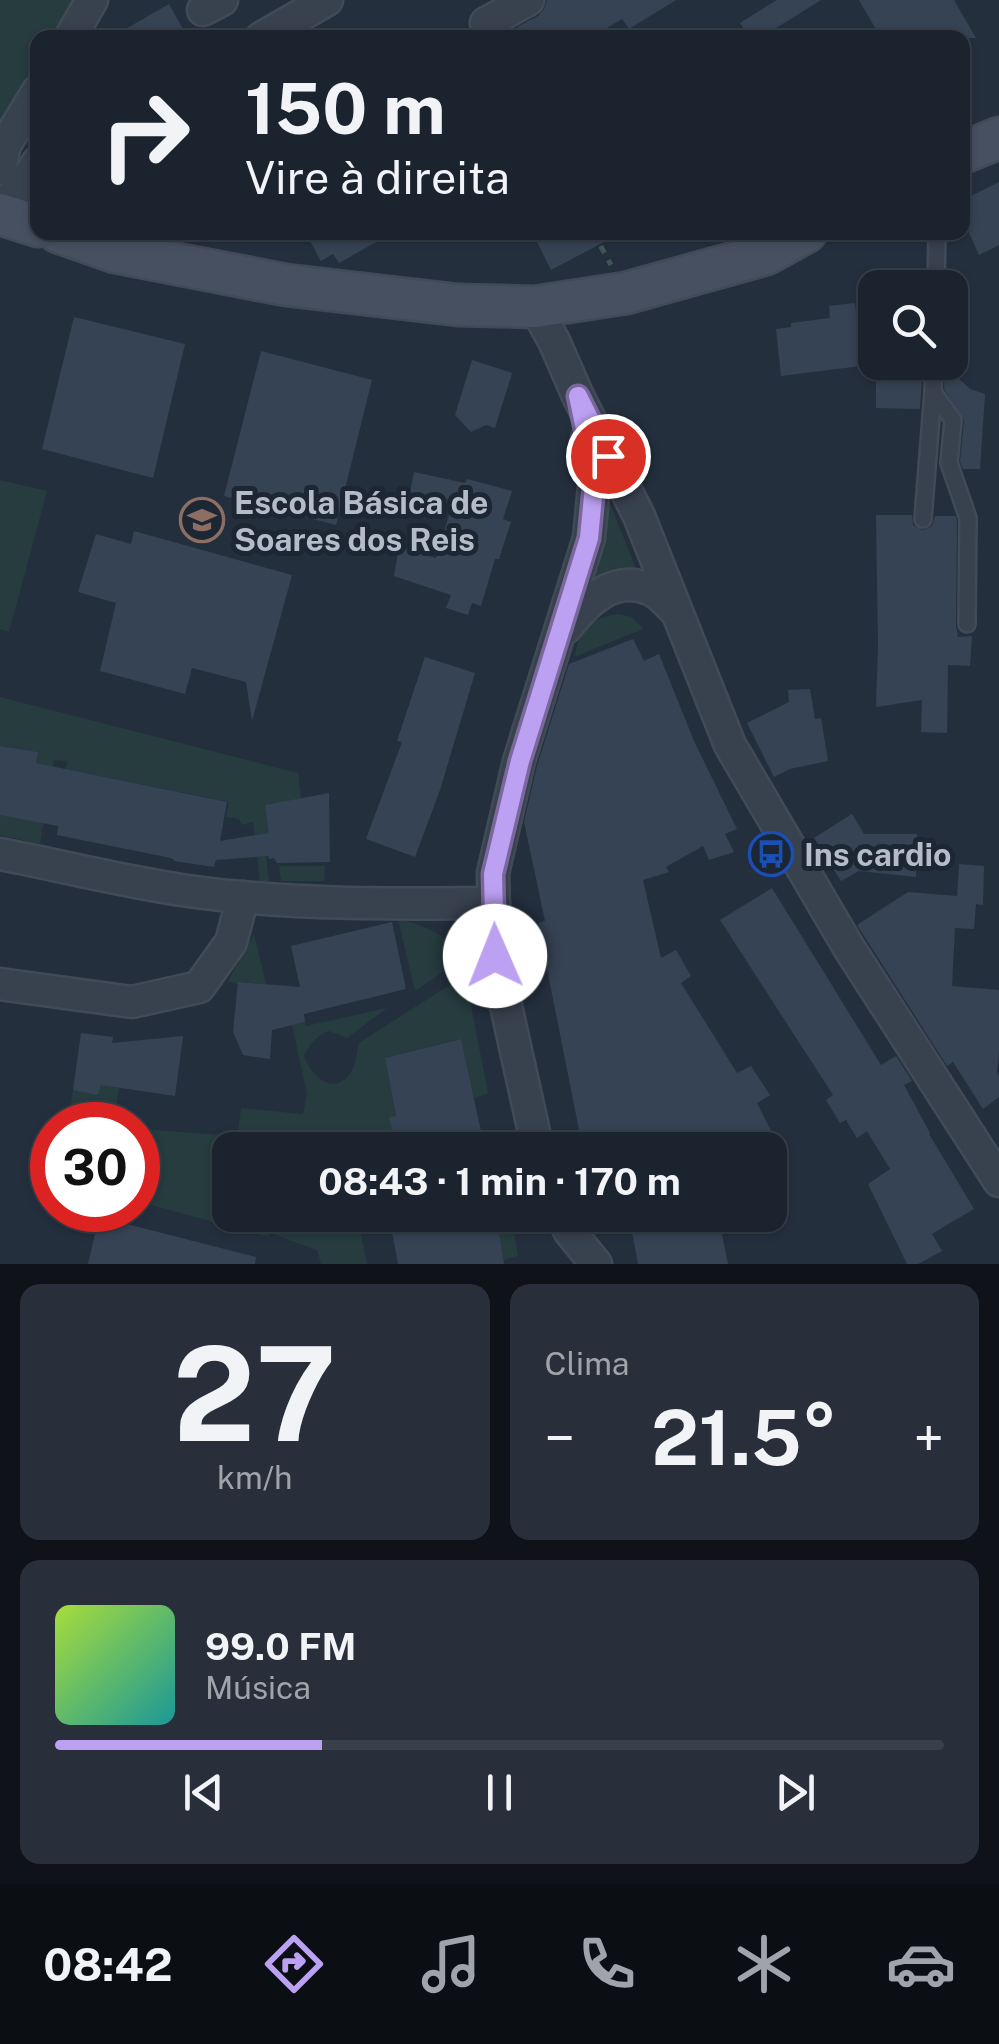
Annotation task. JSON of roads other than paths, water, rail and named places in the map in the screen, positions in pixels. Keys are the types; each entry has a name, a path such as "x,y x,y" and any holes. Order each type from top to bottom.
{"main road":[{"path":"970,150 999,138"},
{"path":"0,211 30,223"},
{"path":"81,240 115,252 286,285 458,304 535,307 626,293 766,254 791,240"}],"street":[{"path":"75,30 92,0"},
{"path":"277,30 328,0"},
{"path":"489,30 486,23 528,0"},
{"path":"0,170 5,145 30,104"},
{"path":"0,211 30,174"},
{"path":"535,307 639,516 730,745 849,948 999,1181"},
{"path":"534,1132 495,956 493,874 520,761 589,538 595,476 578,396"},
{"path":"558,638 596,594 624,585 650,589 677,612"},
{"path":"0,854 186,891 243,897 494,904"},
{"path":"0,984 132,1002 199,987 231,942 243,897"},
{"path":"570,1232 596,1264"}],"lane":[{"path":"937,270 938,240"},
{"path":"924,519 933,380"},
{"path":"933,392 953,420 949,463 968,518 967,624"}],"place":[{"name":"Escola Básica de Soares dos Reis","path":"202,520"},
{"name":"Ins cardio","path":"771,854"}]}
